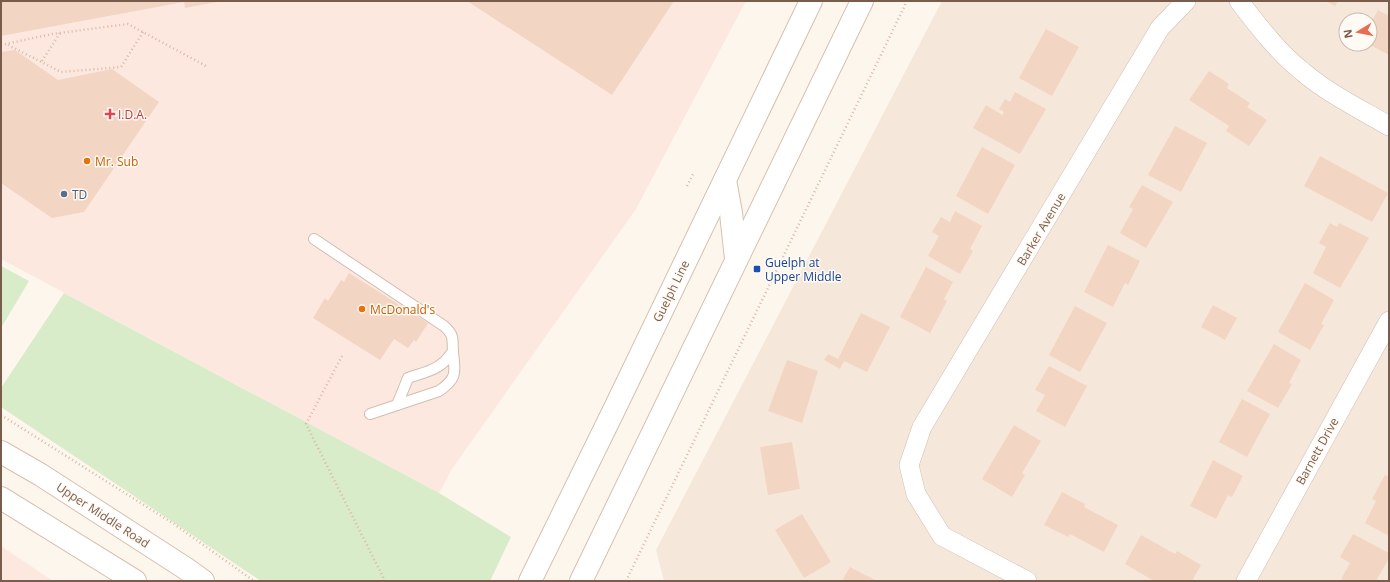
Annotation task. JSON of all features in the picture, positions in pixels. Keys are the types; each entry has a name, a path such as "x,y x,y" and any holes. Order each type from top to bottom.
{"main road":[{"name":"Guelph Line","path":"530,581 812,1"},
{"path":"581,581 862,1"},
{"path":"725,180 731,213 736,259"},
{"name":"Upper Middle Road","path":"1,452 41,476 203,581"},
{"path":"1,498 135,581"}],"street":[{"name":"Barker Avenue","path":"1027,581 942,536 916,494 909,464 922,427 1160,28 1186,1"},
{"path":"1239,1 1266,36 1302,72 1332,93 1389,126"},
{"name":"Barnett Drive","path":"1246,581 1389,321"}],"lane":[{"path":"314,239 444,326 453,337 453,351 456,370 448,384 439,390 370,414"},
{"path":"397,405 408,378 440,366 448,359 453,351"}],"path":[{"path":"626,581 907,1"},
{"path":"1,46 60,33 128,24 206,66"},
{"path":"8,44 61,72 121,67 143,32"},
{"path":"42,61 60,33"},
{"path":"687,186 693,174"},
{"path":"342,356 306,424 385,581"},
{"path":"1,415 174,524 254,581"}],"shaded area":[{"path":"1,1 746,1 636,209 452,469 439,493 1,259"},
{"path":"942,1 1389,1 1389,581 664,581 656,550"},
{"path":"1,546 53,581 1,581"}],"green space":[{"path":"1,266 29,281 1,328"},
{"path":"64,293 439,493 511,537 490,581 261,581 1,407 1,388"}],"building":[{"path":"1,1 217,2 185,8 184,2 1,36"},
{"path":"467,1 674,1 612,95"},
{"path":"1325,1 1338,1 1335,6"},
{"path":"1378,10 1389,16 1389,55 1378,49"},
{"path":"1046,29 1079,47 1052,96 1019,78"},
{"path":"15,50 58,80 112,69 159,102 84,212 52,218 1,183 1,52"},
{"path":"1209,71 1229,84 1227,88 1250,103 1247,107 1267,120 1249,146 1226,131 1229,126 1189,100"},
{"path":"1015,92 1046,109 1020,154 973,128 986,105 1002,115 1004,112 999,109 1005,99 1010,102"},
{"path":"1175,126 1207,143 1181,192 1148,175"},
{"path":"982,147 1015,165 988,214 956,196"},
{"path":"1320,156 1388,193 1372,222 1304,186"},
{"path":"1142,185 1173,202 1146,248 1120,233 1133,209 1129,207"},
{"path":"955,211 982,226 970,249 973,251 960,274 928,256 939,236 932,232 941,217 950,222"},
{"path":"1330,223 1337,227 1339,223 1369,238 1340,288 1313,273 1326,247 1319,243"},
{"path":"1108,245 1140,261 1128,285 1125,283 1113,307 1084,292"},
{"path":"926,267 953,282 944,299 947,301 930,333 900,317"},
{"name":"McDonald's","path":"349,273 428,323 416,342 414,340 408,348 394,339 380,360 313,318 325,298 328,301 341,280 344,282"},
{"path":"1305,283 1334,300 1321,324 1324,325 1310,350 1278,332"},
{"path":"1213,305 1237,318 1225,340 1201,327"},
{"path":"1075,306 1107,323 1080,372 1049,355"},
{"path":"861,313 890,327 867,372 844,361 840,369 824,360 828,354 838,359"},
{"path":"1274,344 1301,360 1289,383 1292,384 1278,408 1247,391"},
{"path":"787,360 818,371 802,423 768,411"},
{"path":"1049,366 1087,386 1065,427 1036,411 1045,395 1035,390"},
{"path":"1242,399 1270,414 1247,457 1219,442"},
{"path":"1014,425 1041,441 1022,473 1025,475 1012,497 982,479"},
{"path":"792,442 800,489 768,495 760,447"},
{"path":"1213,460 1243,476 1232,497 1228,495 1216,519 1190,506"},
{"path":"1385,475 1389,477 1389,536 1365,523 1376,501 1372,499"},
{"path":"1062,492 1085,504 1084,507 1118,525 1104,552 1070,534 1068,537 1044,525"},
{"path":"802,514 831,562 804,578 775,530"},
{"path":"1353,534 1389,553 1389,558 1376,581 1345,581 1341,579 1350,563 1340,557"},
{"path":"1141,535 1175,554 1177,551 1201,565 1192,581 1154,581 1125,564"},
{"path":"850,567 877,581 842,581"}],"place":[{"name":"I.D.A.","path":"110,114"},
{"name":"Mr. Sub","path":"87,161"},
{"name":"TD","path":"64,194"},
{"name":"Guelph at Upper Middle","path":"757,269"},
{"name":"McDonald's","path":"362,309"}]}
